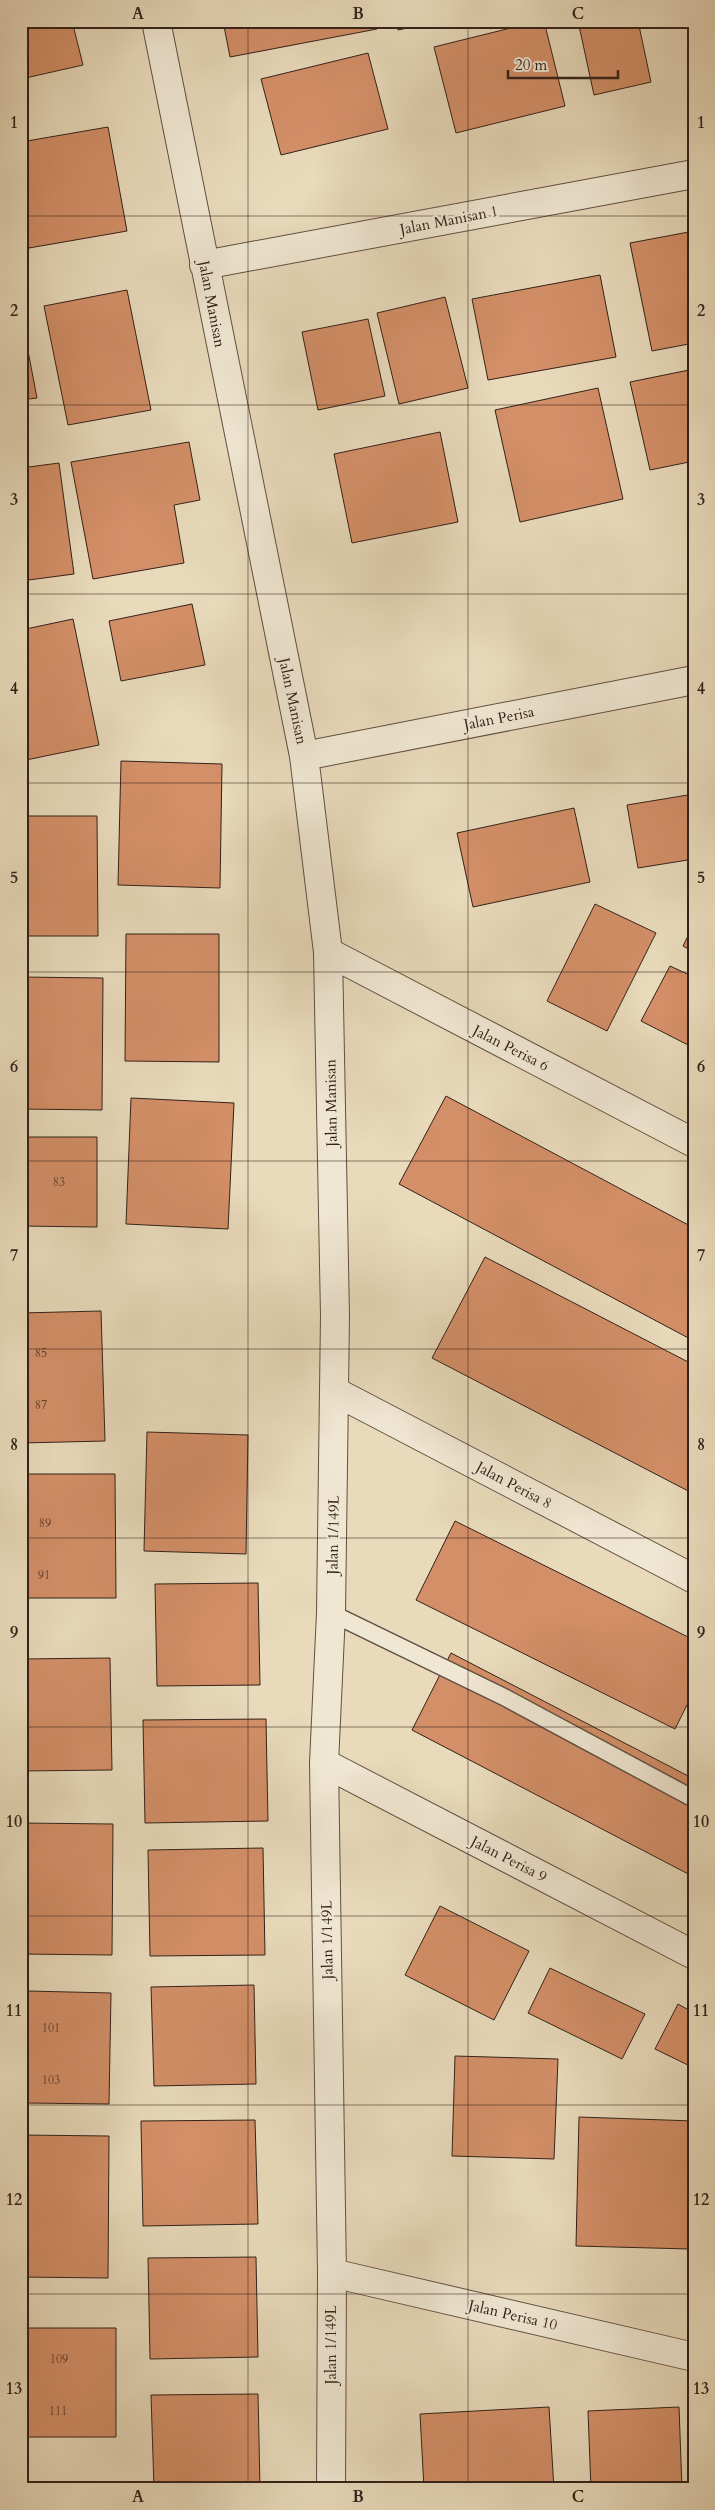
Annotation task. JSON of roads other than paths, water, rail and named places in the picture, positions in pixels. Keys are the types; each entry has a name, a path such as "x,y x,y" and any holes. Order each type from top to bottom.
{"street":[{"name":"Jalan Manisan","path":"156,21 304,756 328,952 335,1316 334,1391"},
{"name":"Jalan Manisan 1","path":"204,265 694,174"},
{"name":"Jalan Perisa","path":"304,756 694,680"},
{"name":"Jalan Perisa 6","path":"328,952 694,1143"},
{"name":"Jalan Perisa 8","path":"334,1391 694,1579"},
{"name":"Jalan 1/149L","path":"330,2489 332,2272 324,1763 331,1612 334,1391"},
{"name":"Jalan Perisa 9","path":"324,1763 694,1955"},
{"name":"Jalan Perisa 10","path":"332,2272 694,2357"}],"lane":[{"path":"331,1612 504,1697 694,1799"}]}
